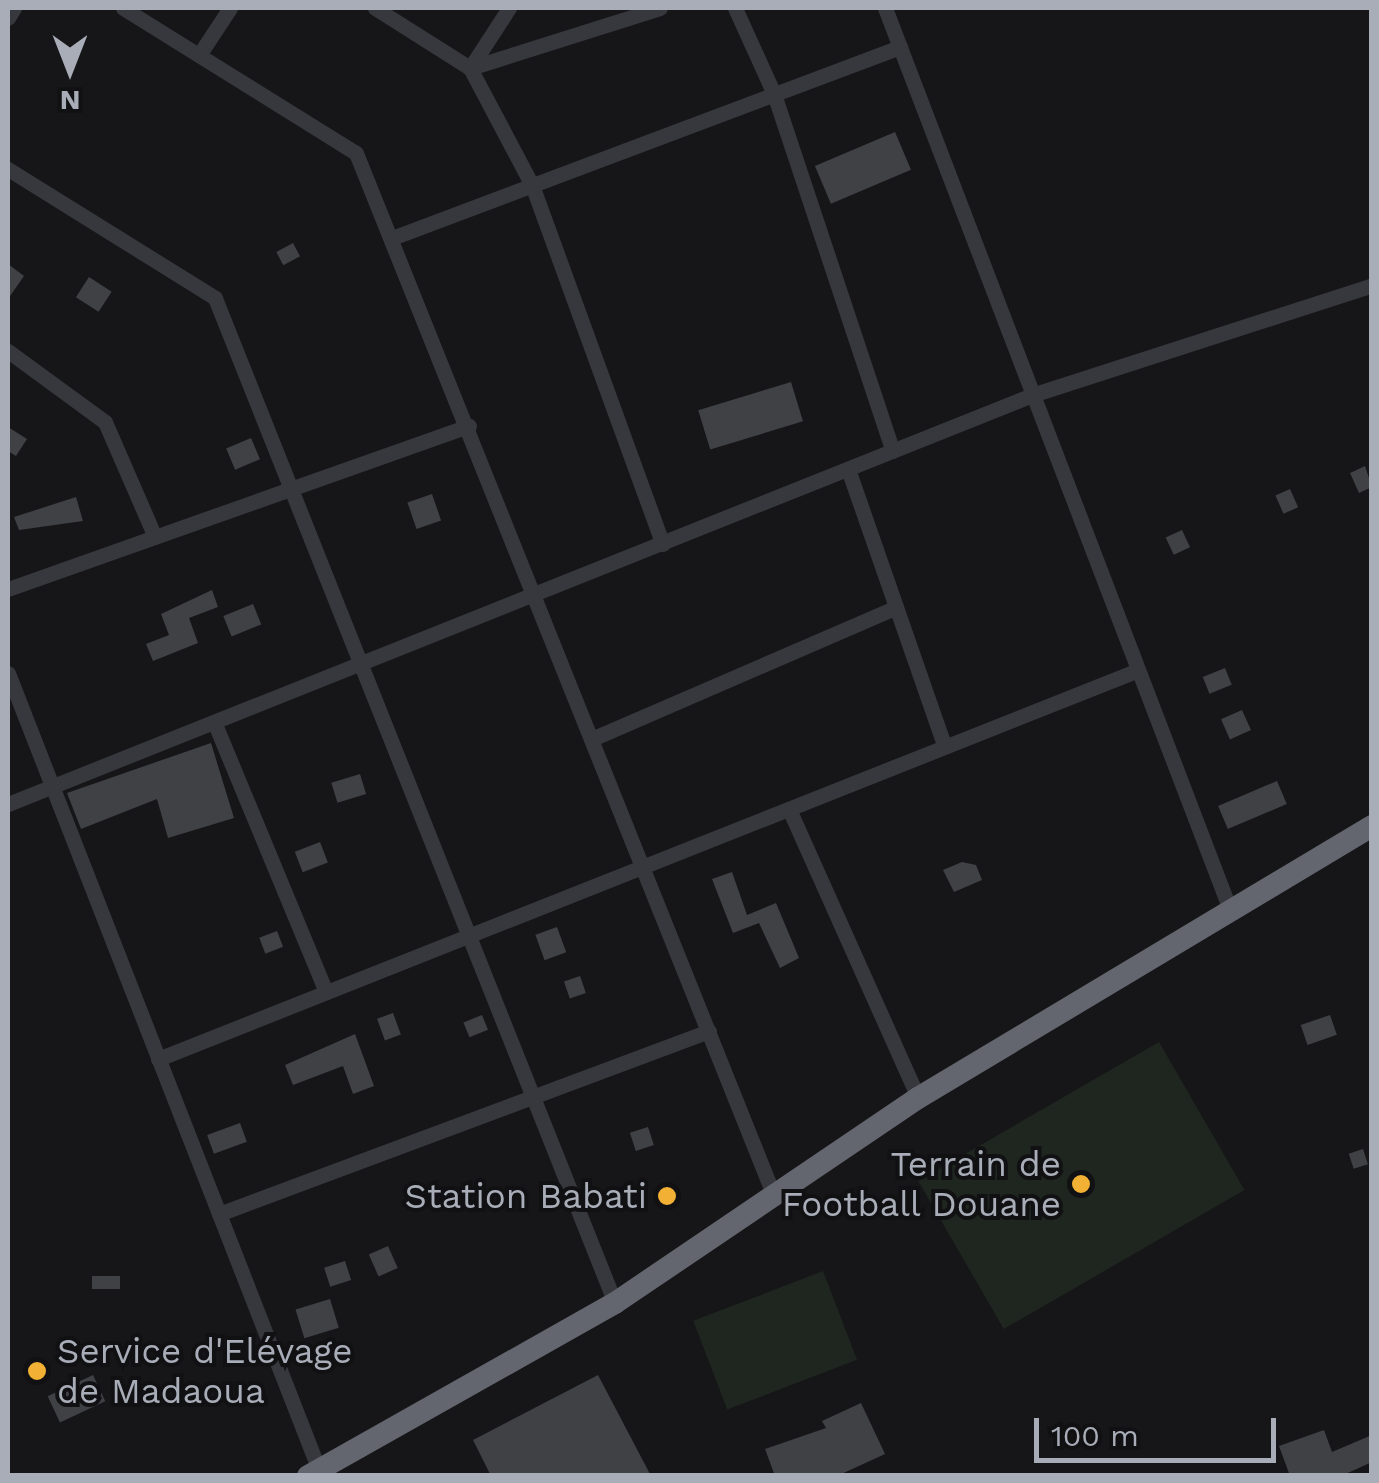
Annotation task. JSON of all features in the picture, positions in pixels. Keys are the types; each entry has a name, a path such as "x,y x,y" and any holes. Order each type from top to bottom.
{"highway":[{"path":"314,1473 614,1304 918,1098 1372,826"}],"street":[{"path":"8,18 14,8"},
{"path":"123,8 356,153 538,594 774,1196"},
{"path":"199,55 230,8"},
{"path":"375,8 470,68 532,185 663,544"},
{"path":"470,68 508,8"},
{"path":"470,68 660,8"},
{"path":"735,8 774,94 893,451"},
{"path":"885,8 1231,912"},
{"path":"392,238 900,47"},
{"path":"8,169 215,298 614,1304"},
{"path":"8,804 53,790 1032,395 1372,285"},
{"path":"8,352 105,422 155,537"},
{"path":"8,589 469,426"},
{"path":"848,469 945,747"},
{"path":"594,738 896,606"},
{"path":"158,1059 1136,671"},
{"path":"8,673 219,1214 314,1473"},
{"path":"215,724 326,992"},
{"path":"789,809 918,1098"},
{"path":"219,1214 709,1031"}],"shaded area":[{"name":"Terrain de Football Douane","path":"1159,1042 1244,1190 1004,1329 918,1181"},
{"path":"823,1271 857,1360 727,1410 693,1321"}],"building":[{"path":"895,132 911,170 831,204 815,166"},
{"path":"293,243 300,256 283,265 276,252"},
{"path":"8,264 24,276 8,299"},
{"path":"89,277 112,292 99,312 76,297"},
{"path":"791,382 803,421 710,450 698,410"},
{"path":"8,427 27,439 16,456 8,451"},
{"path":"251,438 260,459 235,470 226,449"},
{"path":"1365,466 1372,487 1359,493 1350,473"},
{"path":"1290,489 1298,507 1284,514 1275,496"},
{"path":"432,494 441,520 417,529 407,502"},
{"path":"76,497 83,521 19,530 14,517"},
{"path":"1182,530 1190,547 1174,555 1166,538"},
{"path":"212,590 218,607 189,618 198,643 153,661 146,644 169,635 161,614"},
{"path":"253,604 261,624 232,636 223,616"},
{"path":"1225,668 1232,685 1209,694 1203,677"},
{"path":"1242,710 1251,730 1230,739 1221,719"},
{"path":"211,743 234,818 168,838 157,799 81,829 67,793"},
{"path":"360,774 366,794 337,803 331,783"},
{"path":"1277,781 1287,804 1228,829 1218,806"},
{"path":"320,842 328,863 303,872 295,852"},
{"path":"962,862 976,865 982,880 954,892 943,870"},
{"path":"732,872 747,915 776,903 799,958 780,968 759,923 733,933 712,879"},
{"path":"557,927 566,952 545,960 535,935"},
{"path":"277,931 283,947 265,954 259,938"},
{"path":"580,976 586,993 570,999 564,982"},
{"path":"393,1013 401,1035 385,1040 377,1019"},
{"path":"482,1015 488,1030 469,1037 463,1022"},
{"path":"1330,1015 1337,1035 1308,1045 1301,1025"},
{"path":"355,1034 374,1086 353,1094 343,1066 293,1085 285,1065"},
{"path":"240,1123 247,1142 214,1154 207,1135"},
{"path":"648,1127 654,1145 636,1151 630,1133"},
{"path":"1363,1149 1368,1164 1354,1169 1349,1154"},
{"path":"388,1246 398,1268 379,1276 369,1255"},
{"path":"345,1261 351,1280 330,1287 324,1268"},
{"path":"92,1276 120,1276 120,1289 92,1289"},
{"path":"330,1299 339,1328 304,1338 296,1310"},
{"path":"93,1375 105,1401 60,1422 48,1396"},
{"path":"598,1375 651,1476 491,1476 473,1440"},
{"path":"861,1403 885,1454 837,1476 775,1476 765,1449 826,1428 822,1421"},
{"path":"1324,1430 1332,1452 1372,1435 1372,1462 1341,1476 1290,1476 1279,1446"}],"place":[{"name":"Terrain de Football Douane","path":"1081,1184"},
{"name":"Station Babati","path":"667,1196"},
{"name":"Service d'Elévage de Madaoua","path":"37,1371"}]}
